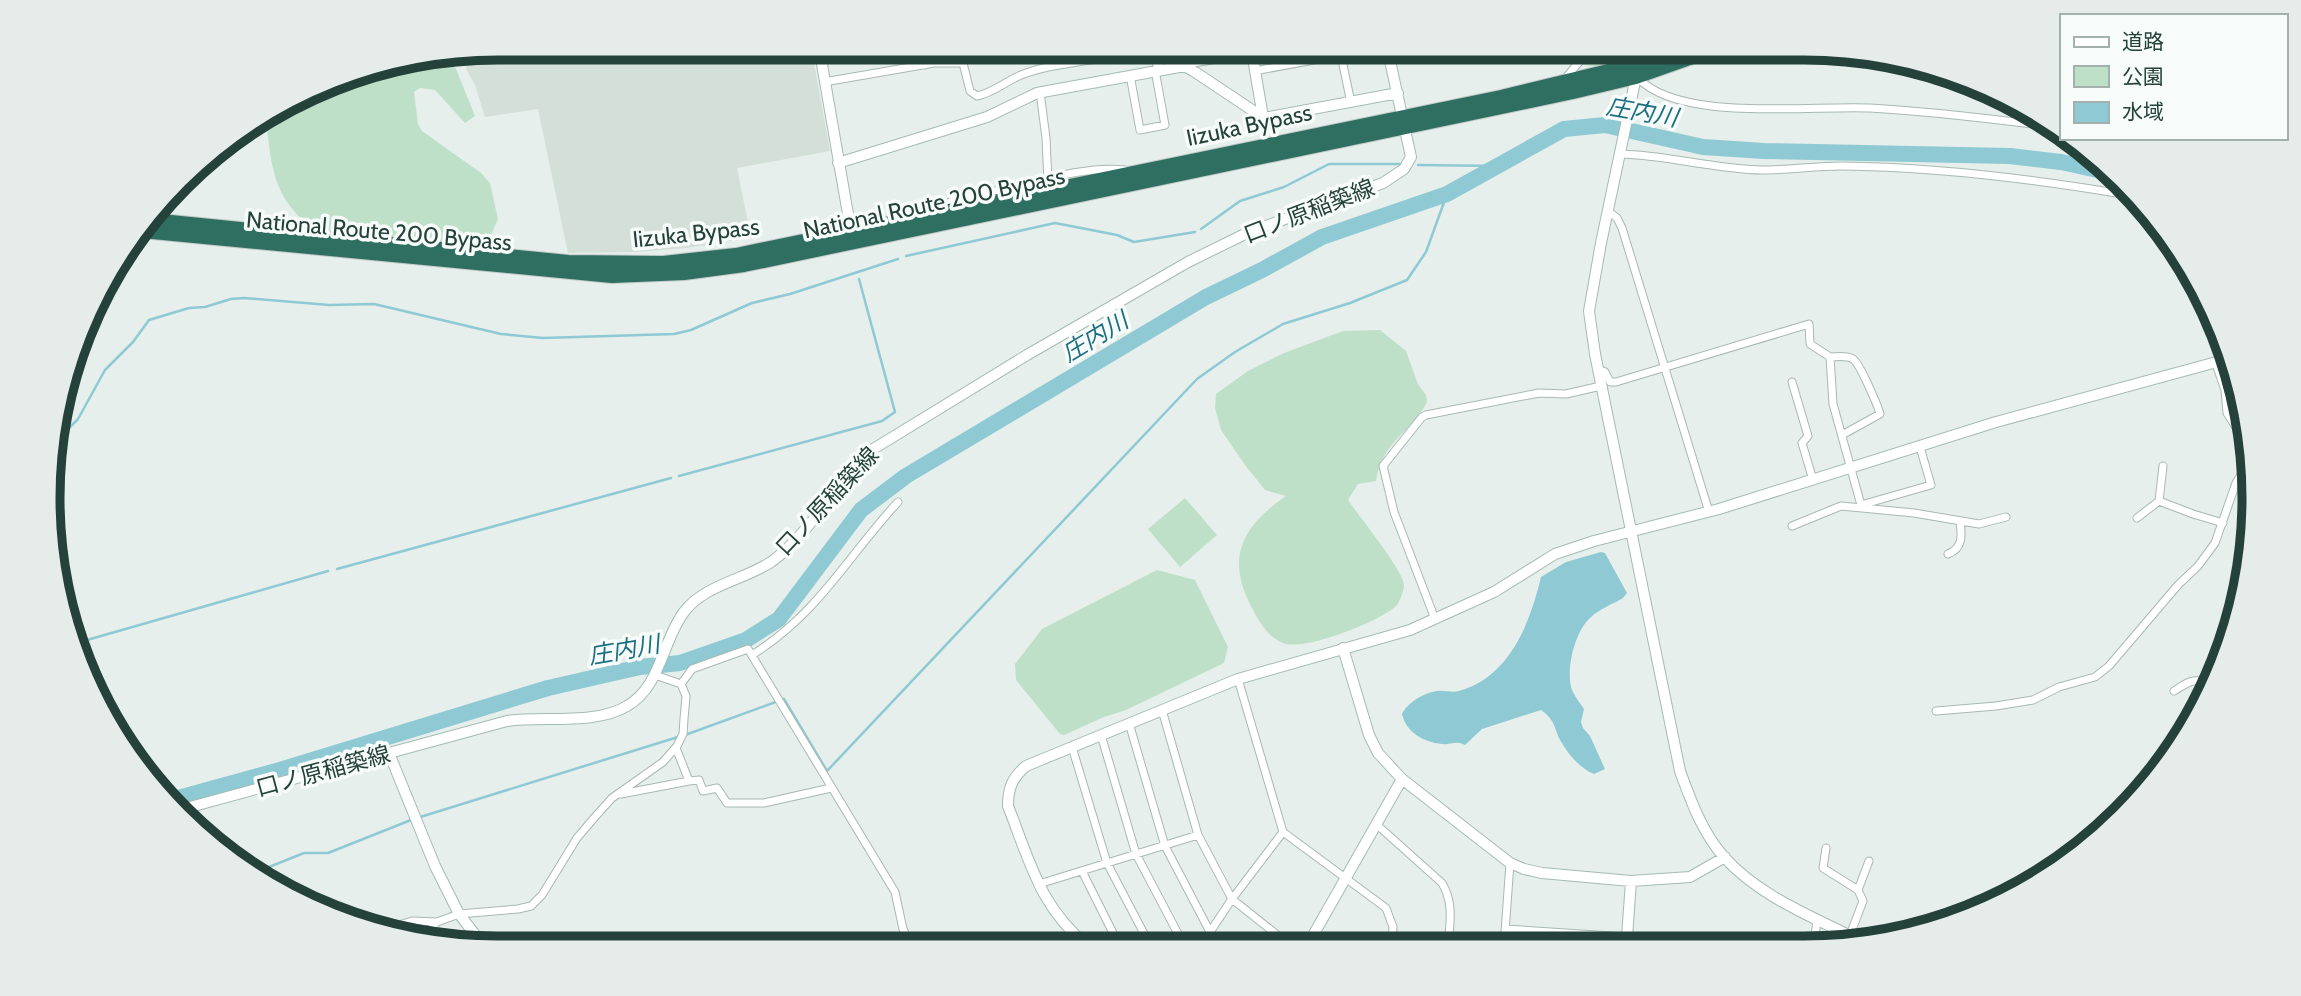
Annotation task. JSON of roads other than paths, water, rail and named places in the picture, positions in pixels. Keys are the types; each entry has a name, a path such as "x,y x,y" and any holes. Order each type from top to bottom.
{"highway":[{"name":"Iizuka Bypass","path":"158,221 614,264 691,261 852,238 913,219 1048,185 1139,172 1405,121 1561,83 1635,71 1659,60"},
{"name":"National Route 200 Bypass","path":"149,232 612,276 696,272 744,265 852,238 1405,121 1573,92 1674,60"}],"street":[{"path":"821,60 852,238"},
{"path":"924,60 925,65"},
{"path":"933,60 934,64"},
{"path":"962,60 970,91 977,96 1033,71 1091,60"},
{"path":"1130,75 1140,130 1165,125 1156,60"},
{"path":"838,163 987,117 1040,92 1186,66 1204,60"},
{"path":"1253,60 1263,117"},
{"path":"1254,71 1315,60"},
{"path":"1342,60 1351,103"},
{"path":"1390,60 1405,121"},
{"path":"1561,83 1581,60"},
{"path":"824,82 925,65 963,63"},
{"path":"1186,66 1263,117 1271,118 1398,93"},
{"path":"1635,71 1589,311 1601,386 1680,771 1694,809 1724,857 1772,896 1848,934"},
{"path":"1635,71 1647,88 1685,100 1730,108 1867,108 2031,123"},
{"path":"1040,92 1048,185"},
{"name":"口ノ原稲築線","path":"188,808 507,721 603,716 628,706 639,698 655,675 682,614 697,599 771,561 801,533 854,466 870,451 985,380 1188,262 1247,233 1383,183 1409,164 1411,157 1405,121"},
{"path":"1620,152 1689,163 1762,170 1841,166 1918,169 2043,181 2118,193"},
{"path":"1608,211 1617,218 1622,228 1709,512"},
{"path":"1598,368 1605,372 1610,382 1616,382 1809,324 1810,344 1830,357 1845,356 1857,363 1880,414 1842,435"},
{"path":"1830,357 1833,404 1862,506"},
{"path":"2219,360 2227,413 2236,427"},
{"path":"1076,936 1055,913 1039,884 1008,806 1008,790 1015,775 1026,766 1238,679 1410,630 1494,592 1555,554 1594,541 1709,512 1996,422 2219,360"},
{"path":"1792,382 1808,436 1802,443 1813,480"},
{"path":"1435,619 1394,512 1383,466 1426,415 1539,393 1566,394 1601,386"},
{"path":"1862,506 1931,485 1920,447"},
{"path":"2137,518 2160,501 2163,466"},
{"path":"1936,711 2033,700 2059,687 2095,677 2109,666 2178,585 2198,566 2215,543 2228,501 2241,474"},
{"path":"2160,501 2223,523"},
{"path":"752,655 793,626 820,599 898,502"},
{"path":"1792,526 1840,506 1862,506 1979,524 2006,517"},
{"path":"1948,554 1956,551 1959,546 1962,536 1960,521"},
{"path":"1343,648 1369,735 1378,753 1402,779 1510,863 1542,873 1631,881 1690,877 1724,857"},
{"path":"681,684 692,668 748,649 895,892 906,936"},
{"path":"399,925 412,921 437,922 459,914 531,906 541,895 577,838 594,818 618,794 663,762 676,748 683,734 686,696 681,684 655,675"},
{"path":"1238,679 1283,832 1390,913 1393,936"},
{"path":"2174,691 2190,680 2201,680"},
{"path":"1162,710 1198,835 1232,900 1278,936"},
{"path":"1129,723 1165,846 1210,932 1215,936"},
{"path":"1101,735 1136,855 1179,936"},
{"path":"1073,747 1107,863 1145,936"},
{"path":"676,748 689,781"},
{"path":"389,753 435,866 459,914 476,936"},
{"path":"1313,936 1402,779"},
{"path":"618,794 699,780 703,792 717,788 727,803 747,804 764,803 831,788"},
{"path":"1376,824 1442,883 1448,893 1449,936"},
{"path":"1207,936 1283,832"},
{"path":"1039,884 1198,835"},
{"path":"1826,848 1823,868 1858,890 1863,901 1850,934"},
{"path":"1858,890 1869,861"},
{"path":"1505,936 1510,863"},
{"path":"1082,871 1114,936"},
{"path":"1626,936 1631,881"},
{"path":"1815,936 1818,920"},
{"path":"429,931 437,922"},
{"path":"1505,929 1575,936"}],"water":[{"path":"1605,553 1627,593 1585,624 1573,652 1570,682 1584,709 1581,722 1583,728 1590,736 1605,769 1594,774 1580,765 1559,738 1550,718 1541,710 1482,729 1465,745 1435,743 1411,731 1402,714 1412,702 1432,692 1456,692 1477,684 1492,674 1504,661 1524,630 1541,577 1566,562"}],"waterway":[{"name":"庄内川","path":"178,798 280,770 548,688 640,667 680,663 746,640 779,619 861,510 906,476 1206,297 1322,237 1447,194 1564,129 1605,125 1703,147 1764,151 2010,156 2093,169"},
{"path":"1201,229 1240,201 1284,187 1329,164 1400,164"},
{"path":"1418,165 1500,166"},
{"path":"685,735 784,699 827,771 1197,379 1235,352 1283,324 1350,303 1407,280 1426,252 1447,194"},
{"path":"906,256 1055,223 1117,235 1134,242 1195,232"},
{"path":"65,431 78,419 105,370 133,342 149,320 231,299 329,305 374,304 501,334 543,338 674,334 691,330 752,303 790,294 898,259"},
{"path":"679,476 882,421 895,412 859,279"},
{"path":"337,569 671,478"},
{"path":"84,641 328,571"},
{"path":"417,818 678,737"},
{"path":"264,869 304,853 328,853 411,820"}]}
